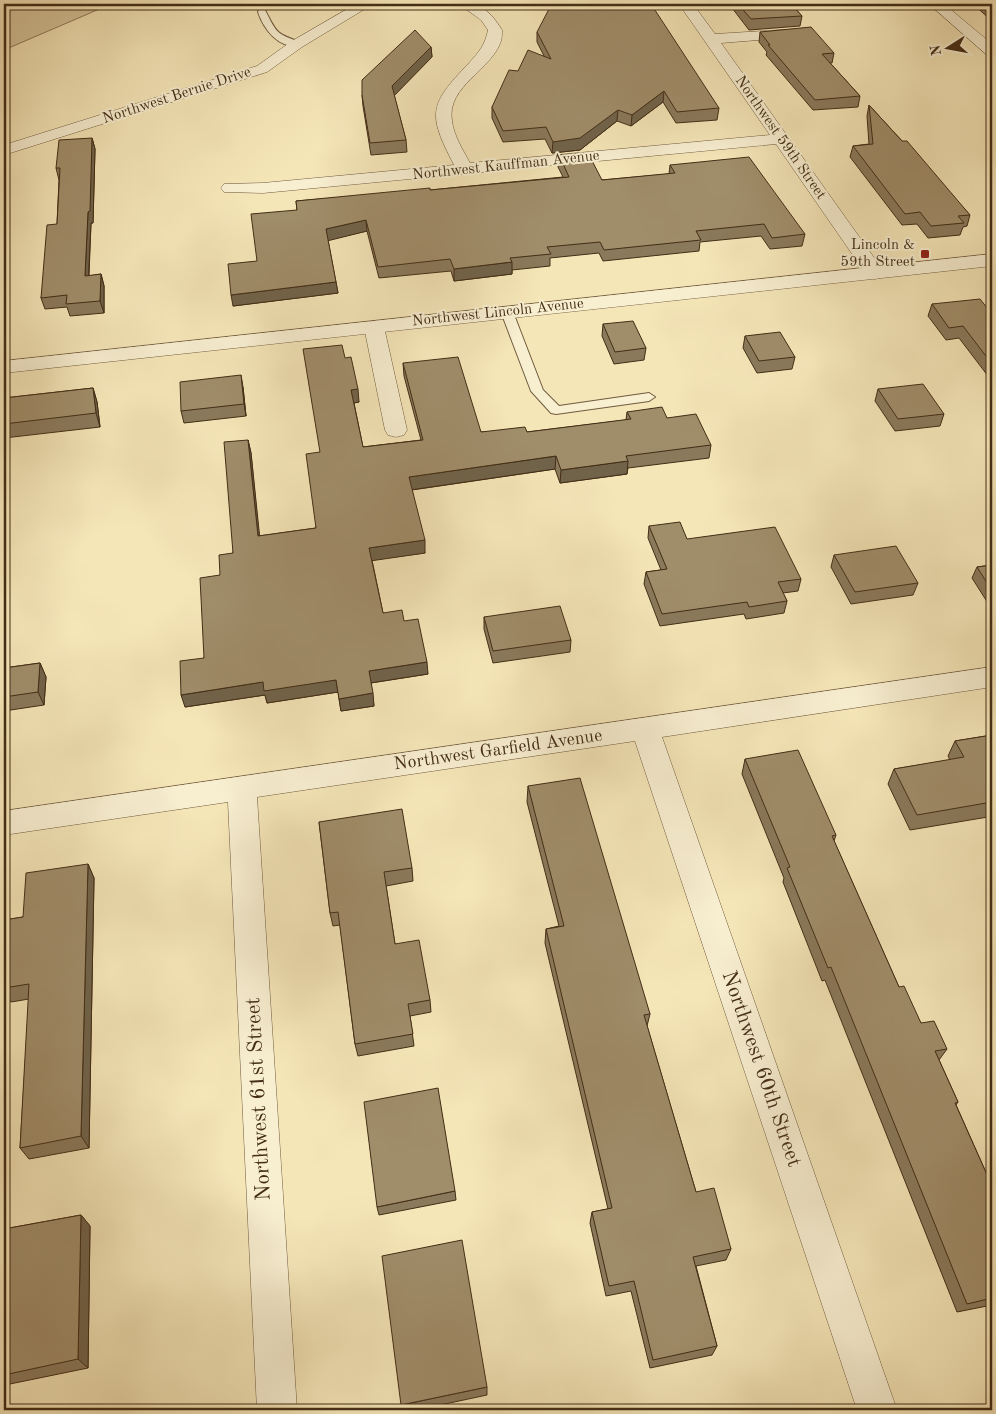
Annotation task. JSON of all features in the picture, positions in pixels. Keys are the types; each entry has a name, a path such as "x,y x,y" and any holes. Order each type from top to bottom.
{"street":[{"name":"Northwest Bernie Drive","path":"4,150 262,69 297,44 366,4"},
{"path":"465,170 447,131 443,114 449,94 493,45 497,34 494,25 481,11 466,4"},
{"name":"Northwest 59th Street","path":"686,4 875,273"},
{"path":"936,4 992,52"},
{"path":"710,39 805,32"},
{"name":"Northwest Kauffman Avenue","path":"230,188 263,188 781,139"},
{"name":"Northwest Lincoln Avenue","path":"4,368 992,260"},
{"path":"374,327 396,430"},
{"name":"Northwest Garfield Avenue","path":"4,823 992,677"},
{"name":"Northwest 60th Street","path":"645,728 877,1410"},
{"name":"Northwest 61st Street","path":"242,788 277,1410"}],"lane":[{"path":"262,12 267,28 279,37 297,44"},
{"path":"507,312 537,391 556,410 649,397"}],"shaded area":[{"path":"4,4 111,4 4,50"}],"building":[{"path":"611,4 651,4 719,108 677,112 664,91 632,115 618,110 580,138 553,142 546,127 503,131 492,107 509,70 518,71 528,50 551,59 537,32 549,9"},
{"path":"738,4 791,4 802,16 751,19"},
{"path":"811,27 834,53 822,54 860,96 815,100 768,45 770,45 760,32"},
{"path":"415,30 431,47 392,86 406,140 370,143 362,95 362,80"},
{"path":"869,105 902,141 907,141 970,215 958,216 964,223 931,226 920,212 905,214 853,146 873,144"},
{"path":"92,138 90,211 88,212 85,276 101,274 100,301 66,304 67,295 41,298 47,225 57,224 60,168 56,168 59,140"},
{"path":"588,153 602,180 675,173 670,165 749,157 805,234 772,238 764,224 696,231 701,240 604,250 600,242 547,247 551,254 510,258 512,262 454,269 450,259 378,267 366,220 326,229 336,282 231,295 228,264 257,261 251,214 297,210 296,201 569,177 559,155"},
{"path":"980,299 992,314 992,364 963,326 949,328 932,304"},
{"path":"633,321 646,348 615,352 603,324"},
{"path":"780,332 795,357 759,361 745,336"},
{"path":"342,345 345,358 351,357 358,389 351,390 363,447 423,440 403,363 458,357 481,432 525,427 527,432 631,419 627,412 662,407 667,418 696,414 711,445 626,456 628,461 561,470 556,456 409,477 425,540 369,548 383,613 402,610 404,621 418,619 427,662 369,671 373,693 339,699 336,680 264,691 263,682 181,695 180,661 204,658 200,578 220,575 219,555 233,553 224,442 248,440 258,536 316,528 306,454 320,452 303,349"},
{"path":"241,375 244,404 181,411 180,382"},
{"path":"923,384 944,414 898,419 878,389"},
{"path":"93,388 96,413 4,424 4,398"},
{"path":"680,522 687,539 775,527 801,579 778,582 787,601 749,607 747,602 662,614 646,572 667,569 649,526"},
{"path":"896,546 918,583 855,592 834,555"},
{"path":"992,565 992,591 977,567"},
{"path":"560,606 571,640 493,651 484,617"},
{"path":"40,663 38,692 4,697 4,668"},
{"path":"992,735 992,802 917,815 894,769 964,757 955,741"},
{"path":"798,750 836,835 832,836 899,987 904,986 921,1023 934,1021 947,1049 935,1051 958,1102 955,1103 992,1186 992,1298 967,1304 831,967 828,968 787,868 790,867 745,759"},
{"path":"580,778 650,1014 644,1015 696,1192 714,1188 731,1249 693,1257 717,1346 653,1360 634,1281 609,1286 592,1212 612,1208 546,929 564,926 528,786"},
{"path":"402,809 412,868 384,872 395,944 419,940 430,1000 408,1004 413,1034 355,1044 338,912 330,913 319,822"},
{"path":"88,864 81,1136 20,1148 29,984 4,988 4,920 23,917 26,873"},
{"path":"438,1088 455,1191 377,1207 364,1102"},
{"path":"81,1215 78,1359 4,1375 4,1229"},
{"path":"462,1240 487,1387 401,1405 382,1256"}],"place":[{"name":"Lincoln & 59th Street","path":"925,254"}]}
